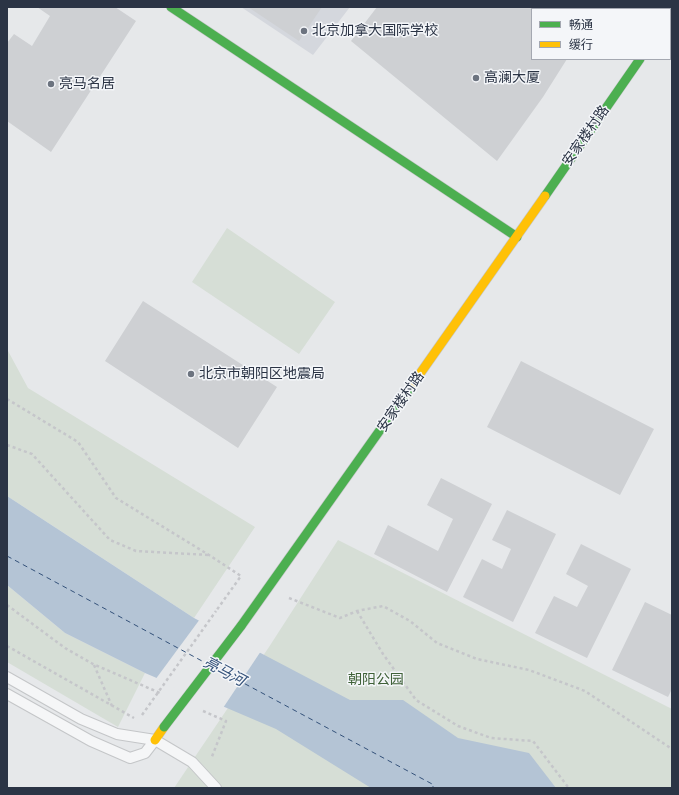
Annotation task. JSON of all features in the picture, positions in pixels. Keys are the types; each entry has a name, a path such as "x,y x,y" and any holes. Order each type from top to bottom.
{"street":[{"path":"171,7 517,237"},
{"name":"安家楼村路","path":"156,740 164,727 268,590 517,237 639,60"}],"lane":[{"path":"7,677 81,720 117,734 156,740 192,762 216,788"},
{"path":"7,694 91,741 130,758 145,753 156,740"}],"path":[{"path":"7,399 78,442 116,498 241,576 268,590 340,618 357,611 383,606 410,621 437,644 477,659 529,670 585,691 672,749"},
{"path":"7,445 32,454 110,540 136,551 209,555"},
{"path":"7,646 138,720 241,576"},
{"path":"7,606 65,648 93,664 112,706"},
{"path":"357,611 383,654 416,700 458,726 471,731 491,738 533,741 570,788"},
{"path":"205,775 226,721"}],"shaded area":[{"name":"北京加拿大国际学校","path":"241,7 350,7 313,55"}],"green space":[{"path":"227,228 335,302 299,354 192,282"},
{"path":"7,349 28,388 255,527 194,618 7,496"},
{"name":"朝阳公园","path":"338,540 672,709 672,788 174,788 269,647"},
{"path":"7,585 65,633 145,673 118,727 7,662"}],"water":[{"name":"亮马河","path":"7,496 194,618 350,700 403,700 458,738 529,753 556,788 371,788 276,729 145,673 65,633 7,585"}],"pier":[{"path":"200,619 261,651 223,708 155,680"}],"building":[{"name":"亮马名居","path":"37,7 115,7 136,21 51,152 7,121 7,43 14,34 32,46 50,16"},
{"path":"248,7 322,7 299,41"},
{"name":"高澜大厦","path":"377,7 591,7 531,8 531,60 566,60 543,97 497,161 351,41"},
{"name":"北京市朝阳区地震局","path":"143,301 277,387 238,448 105,361"},
{"path":"521,361 654,429 620,495 487,427"},
{"path":"441,478 492,504 447,592 374,554 388,525 438,551 453,519 427,505"},
{"path":"507,510 556,534 513,622 463,597 482,559 502,569 511,549 492,540"},
{"path":"581,544 631,569 587,658 535,633 554,596 577,607 588,586 566,574"},
{"path":"645,602 672,615 672,689 668,697 612,670"}],"ferry route":[{"path":"7,556 202,661"},
{"path":"221,671 434,785 432,788"}],"traffic: fast":[{"path":"171,7 517,237"},
{"path":"545,196 639,60"},
{"path":"241,626 412,385"},
{"path":"164,727 241,626"}],"traffic: slow":[{"path":"412,385 545,196"},
{"path":"155,740 164,727"}],"place":[{"name":"北京加拿大国际学校","path":"304,31"},
{"name":"高澜大厦","path":"476,78"},
{"name":"亮马名居","path":"51,84"},
{"name":"北京市朝阳区地震局","path":"191,374"}]}
